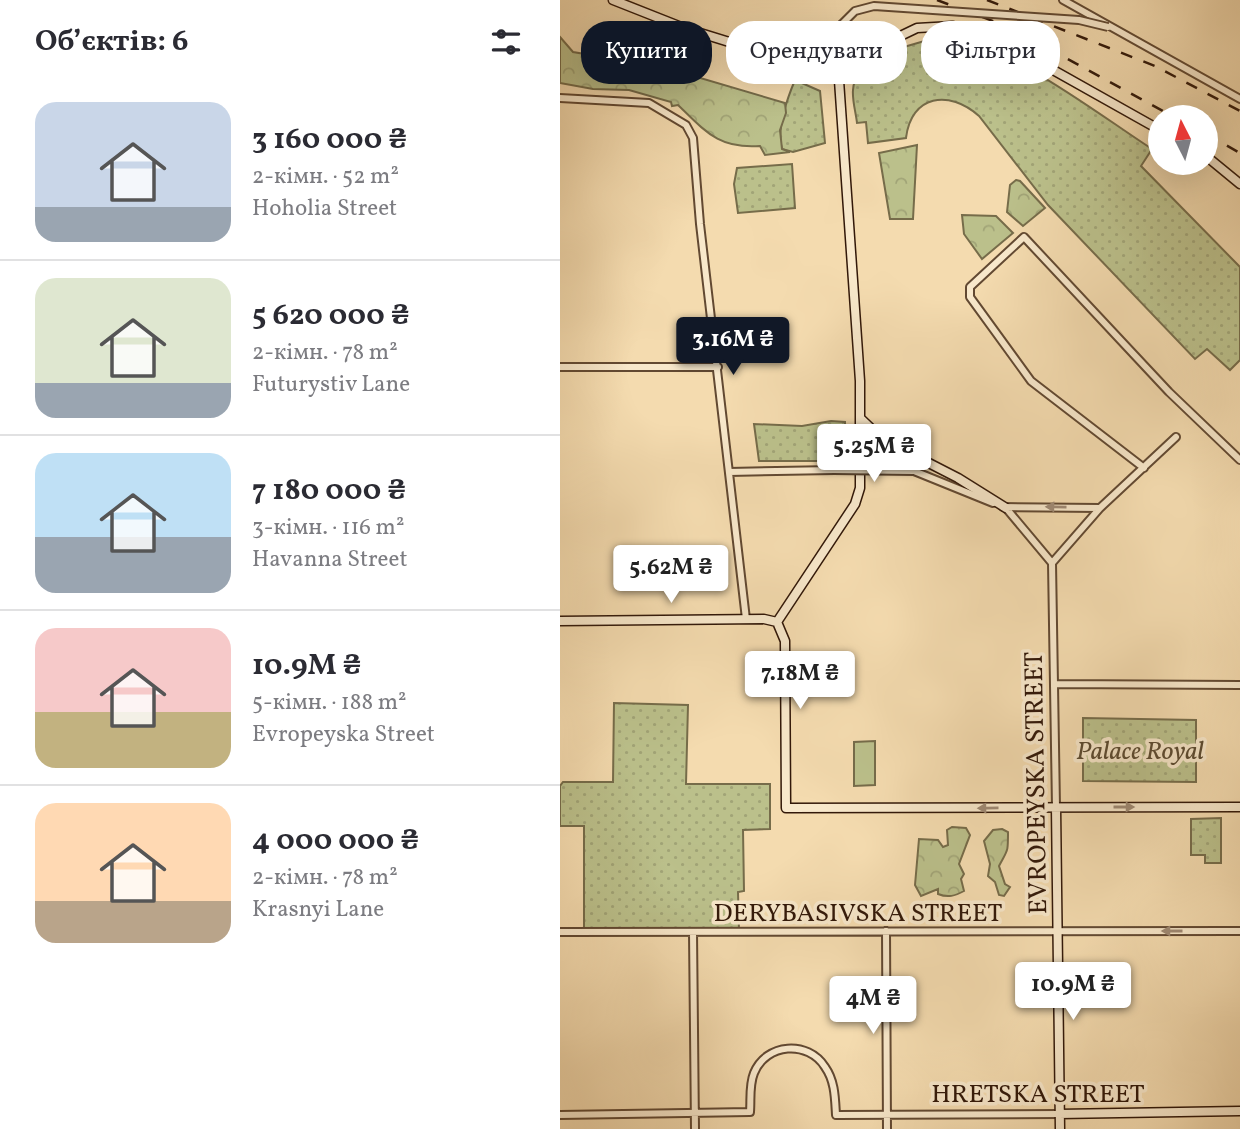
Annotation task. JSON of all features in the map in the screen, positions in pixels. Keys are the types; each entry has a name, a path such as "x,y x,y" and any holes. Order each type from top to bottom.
{"street":[{"path":"613,0 684,29 726,42"},
{"path":"1063,0 1240,99"},
{"path":"845,21 855,11 874,6 1079,20 1108,27"},
{"path":"907,34 917,29 953,26 974,28 1148,123"},
{"path":"777,622 855,505 860,488 861,419 839,84"},
{"path":"560,99 649,103 686,125 694,138 706,281 746,619"},
{"path":"1218,166 1240,184"},
{"path":"1144,468 1031,381 970,297 970,287 1024,237 1170,392 1240,460"},
{"path":"560,367 718,367"},
{"path":"861,419 882,439 958,478 1006,508 1052,563 1100,508 1176,437"},
{"path":"729,472 914,471 1006,508 1100,508"},
{"name":"EVROPEYSKA STREET","path":"1052,563 1060,1129"},
{"path":"560,621 746,619 777,622"},
{"path":"777,622 785,641 786,808 1240,807"},
{"path":"1055,684 1240,685"},
{"name":"DERYBASIVSKA STREET","path":"560,932 1240,931"},
{"path":"693,932 695,1129"},
{"path":"886,932 887,1129"},
{"name":"HRETSKA STREET","path":"695,1113 750,1112 752,1080 758,1065 775,1051 790,1048 806,1051 824,1065 833,1087 836,1115 1240,1111"},
{"path":"560,1115 695,1113"}],"green space":[{"path":"560,37 573,52 581,53 581,84 712,84 712,81 785,103 786,113 780,130 782,149 790,152 765,155 760,146 734,145 723,141 705,131 678,105 672,106 671,102 629,90 593,89 560,83"},
{"path":"921,42 921,84 1054,84 1148,146 1148,155 1141,166 1240,267 1240,360 1230,370 1207,349 1195,359 1048,205 979,116 967,107 956,102 933,101 923,105 915,113 906,138 868,143 866,122 857,123 853,94 855,84 907,84 908,46"},
{"path":"794,84 804,84 820,91 825,143 793,152 782,149 780,132"},
{"path":"917,145 913,219 890,219 879,153"},
{"path":"792,164 795,208 738,213 734,184 737,168"},
{"path":"1016,180 1045,208 1023,226 1007,212 1010,185"},
{"path":"962,215 996,216 1013,233 982,259 964,234"},
{"path":"831,421 845,422 846,461 759,461 754,424 802,426"},
{"path":"614,703 688,705 686,784 770,784 770,829 743,830 744,891 738,892 739,930 584,929 584,826 560,826 560,786 563,782 613,782"},
{"name":"Palace Royal","path":"1083,718 1196,720 1196,782 1083,781"},
{"path":"875,741 875,785 854,786 854,742"},
{"path":"1221,818 1221,863 1205,863 1205,855 1191,855 1191,819"},
{"path":"952,827 966,828 970,835 959,864 964,874 961,879 964,891 945,896 938,894 938,889 921,896 915,885 919,839 938,840 943,847 948,845 947,830"},
{"path":"1002,829 1008,832 1008,844 999,866 1005,884 1010,887 1004,896 999,895 995,882 988,876 990,864 984,841 993,830"}],"railway":[{"path":"937,0 1009,27 1152,105"},
{"path":"987,0 1155,66 1240,111"},
{"path":"1218,141 1240,153"}]}
